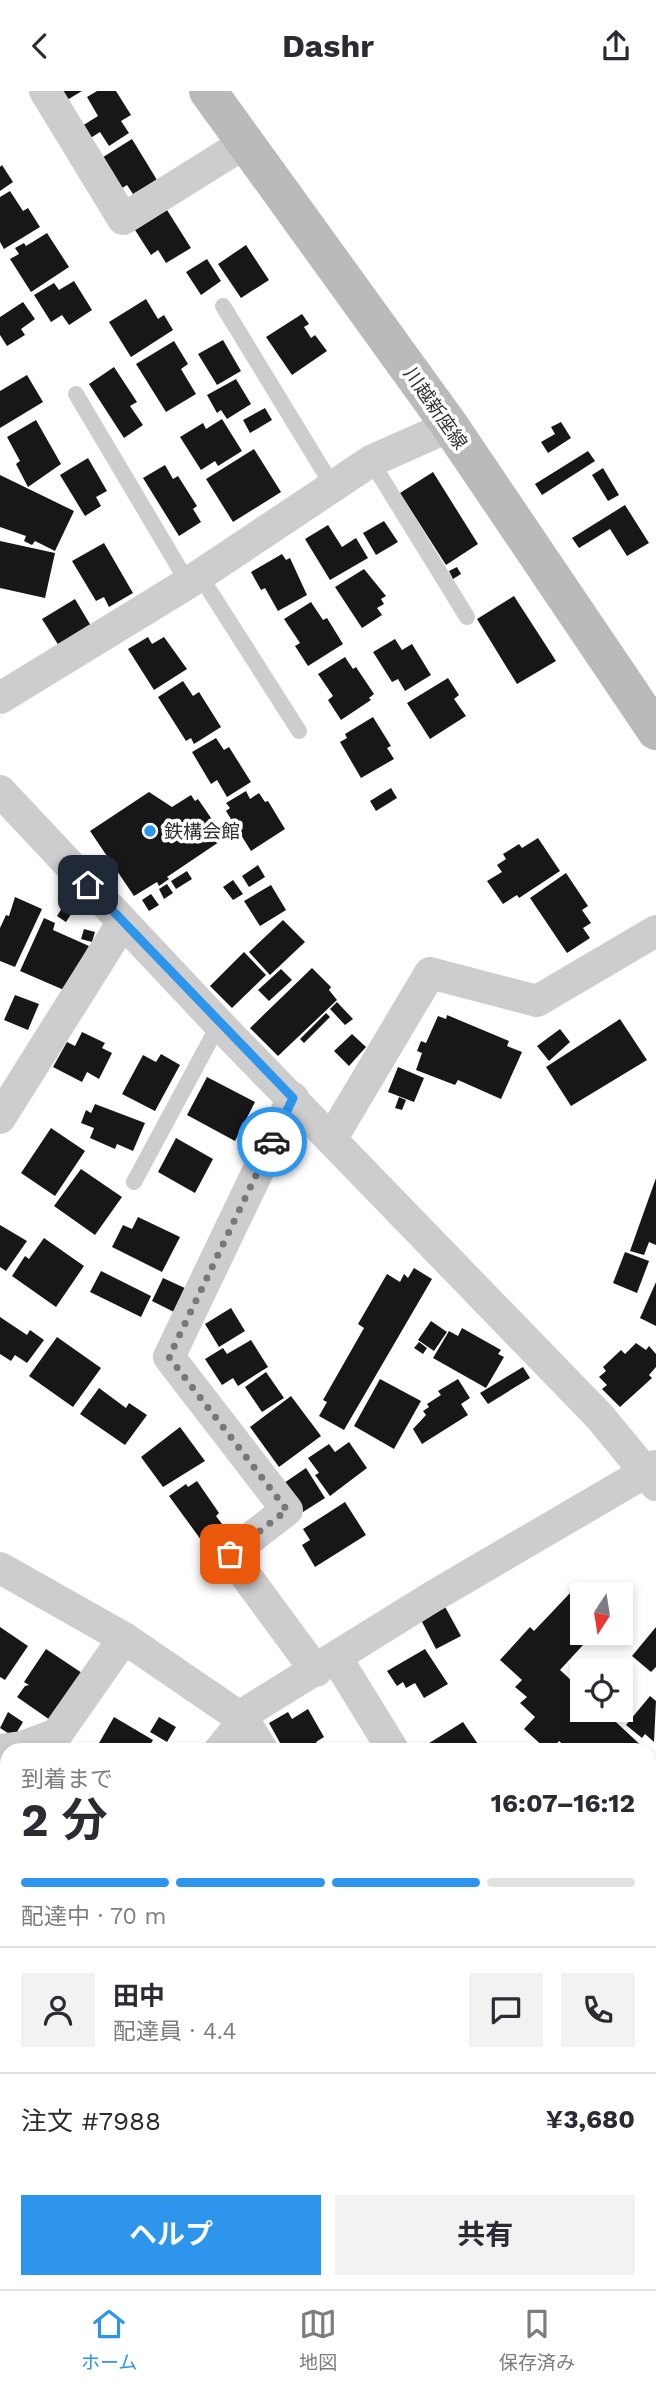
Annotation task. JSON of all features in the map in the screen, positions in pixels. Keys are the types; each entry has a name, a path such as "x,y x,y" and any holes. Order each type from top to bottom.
{"main road":[{"name":"川越新座線","path":"208,91 450,426 656,731"}],"street":[{"path":"45,91 123,219 245,143"},
{"path":"0,698 194,578 371,461 450,426"},
{"path":"0,791 219,1024 332,1138 653,1474 432,1597 250,1710 226,1743"},
{"path":"0,1118 123,922"},
{"path":"332,1138 430,974 537,1002 656,931"},
{"path":"293,1098 169,1357 287,1510 230,1554 326,1665 387,1743"},
{"path":"0,1568 124,1638 244,1720 258,1743"},
{"path":"33,1743 57,1734 124,1638"}],"lane":[{"path":"223,306 332,485"},
{"path":"76,394 194,578 299,731"},
{"path":"371,461 467,617"},
{"path":"134,1182 219,1024"}],"building":[{"path":"61,91 82,91 67,100"},
{"path":"97,91 116,91 131,115 121,121 129,133 109,146 100,132 89,139 82,126 98,116 87,97"},
{"path":"132,139 157,180 133,194 127,185 119,190 100,159"},
{"path":"2,165 13,182 0,191 0,167"},
{"path":"10,191 23,211 28,208 40,227 4,249 0,242 0,197"},
{"path":"167,210 191,248 166,263 158,250 151,255 135,230"},
{"path":"47,233 69,267 31,292 10,259 19,254 15,248 24,243 26,246"},
{"path":"246,245 269,280 241,298 218,264"},
{"path":"207,259 221,281 201,295 186,272"},
{"path":"74,281 92,310 69,325 62,315 51,322 34,295 54,283 59,290"},
{"path":"146,299 158,319 164,315 173,330 131,357 109,322"},
{"path":"23,302 35,319 21,329 25,335 7,346 0,335 0,317"},
{"path":"302,314 309,324 304,327 311,338 315,335 327,351 292,375 266,337"},
{"path":"223,340 241,371 217,385 198,354"},
{"path":"174,341 188,364 181,369 196,394 166,412 136,364"},
{"path":"114,367 137,402 130,406 143,425 124,438 89,384"},
{"path":"27,375 43,402 0,428 0,391"},
{"path":"236,379 251,404 227,419 221,410 217,413 207,395"},
{"path":"265,408 272,420 250,433 243,420"},
{"path":"222,419 242,451 218,466 215,461 201,470 180,437 203,423 206,429"},
{"path":"36,420 61,464 28,487 16,464 20,461 7,437"},
{"path":"561,422 571,438 548,453 541,442 555,434 551,427"},
{"path":"254,449 281,492 233,522 206,479"},
{"path":"588,451 595,461 542,495 535,484"},
{"path":"88,458 107,491 96,497 101,506 85,516 60,475"},
{"path":"165,465 173,479 178,476 197,506 193,509 201,522 179,536 143,478"},
{"path":"603,468 619,495 608,501 592,475"},
{"path":"433,472 478,544 446,565 400,493"},
{"path":"0,475 74,511 55,551 35,541 32,545 24,541 26,536 0,527"},
{"path":"625,505 649,543 627,556 610,529 579,548 572,538"},
{"path":"384,521 398,542 376,555 363,533"},
{"path":"328,525 342,547 356,538 368,558 330,580 305,539"},
{"path":"0,541 55,553 45,598 0,588"},
{"path":"104,543 133,593 109,607 104,597 96,601 72,561"},
{"path":"282,554 286,560 290,558 307,595 278,611 265,588 261,590 251,572"},
{"path":"457,567 461,574 453,579 449,571"},
{"path":"364,569 386,596 381,599 384,604 377,608 382,615 362,628 335,587"},
{"path":"514,596 556,661 517,684 477,619"},
{"path":"75,599 91,626 59,646 42,619"},
{"path":"311,602 323,620 327,618 343,644 308,666 295,646 300,643 284,619"},
{"path":"148,637 152,644 164,637 187,669 154,690 128,649"},
{"path":"395,639 402,650 412,644 431,675 405,691 398,679 392,682 373,652"},
{"path":"345,657 353,669 356,667 374,694 369,698 371,700 341,720 328,700 333,696 318,674"},
{"path":"448,678 459,695 454,699 466,716 430,739 407,703"},
{"path":"183,681 193,696 199,692 221,727 194,744 191,738 186,741 158,697"},
{"path":"373,717 391,746 387,748 394,759 361,778 340,742 347,738 345,734"},
{"path":"216,738 224,750 229,747 251,782 227,797 217,780 211,784 192,752"},
{"path":"391,788 397,798 376,811 370,801"},
{"path":"246,791 250,799 259,793 265,802 268,801 285,829 251,851 226,811 230,808 226,803"},
{"path":"149,792 172,807 191,795 195,801 198,799 222,834 217,837 219,842 167,877 169,879 159,886 157,882 134,896 90,831"},
{"path":"538,838 560,871 519,898 517,895 503,904 487,881 502,872 497,865 506,859 503,854 519,844 522,848"},
{"path":"258,865 265,877 249,887 242,876"},
{"path":"187,871 192,879 176,889 171,881"},
{"path":"566,873 588,906 582,910 591,923 583,928 590,938 567,953 530,898"},
{"path":"233,880 243,894 233,900 223,887"},
{"path":"167,884 173,893 164,899 159,889"},
{"path":"271,885 286,910 260,926 244,901"},
{"path":"151,894 159,905 149,911 142,900"},
{"path":"15,897 42,909 15,967 0,961 0,928 6,915 9,916"},
{"path":"68,899 77,905 66,922 57,916"},
{"path":"44,918 55,923 53,930 89,946 64,990 20,971"},
{"path":"283,920 305,942 270,975 249,952"},
{"path":"84,929 95,932 92,942 81,939"},
{"path":"244,952 266,975 232,1008 210,986"},
{"path":"312,968 331,987 329,990 337,1000 278,1056 250,1028"},
{"path":"281,969 292,980 269,1001 258,990"},
{"path":"15,995 39,1004 28,1030 4,1020"},
{"path":"337,1002 353,1019 345,1025 330,1009"},
{"path":"326,1013 330,1017 304,1043 300,1039"},
{"path":"447,1015 509,1041 507,1046 522,1052 501,1099 458,1080 455,1085 416,1070 422,1053 417,1051 421,1041 426,1043 438,1016 446,1019"},
{"path":"620,1019 647,1060 571,1106 546,1067"},
{"path":"560,1029 570,1042 549,1061 537,1046"},
{"path":"82,1032 105,1043 102,1048 112,1053 99,1079 87,1072 82,1082 53,1067 67,1042 75,1046"},
{"path":"352,1034 366,1047 349,1066 334,1051"},
{"path":"161,1054 180,1065 155,1111 122,1094 143,1055 156,1062"},
{"path":"398,1067 424,1078 414,1102 388,1092"},
{"path":"207,1077 255,1102 235,1141 187,1115"},
{"path":"399,1097 406,1100 402,1110 395,1108"},
{"path":"95,1104 145,1123 133,1151 117,1144 115,1149 90,1138 94,1128 81,1123 86,1110 91,1113"},
{"path":"51,1128 85,1151 55,1196 21,1173"},
{"path":"176,1138 213,1159 195,1193 158,1172"},
{"path":"81,1169 122,1197 95,1235 54,1206"},
{"path":"656,1178 656,1245 649,1242 644,1255 630,1251"},
{"path":"138,1217 180,1237 162,1272 112,1247 123,1225 132,1229"},
{"path":"0,1225 27,1241 6,1271 0,1267"},
{"path":"44,1238 84,1266 56,1307 12,1276 25,1256 29,1259"},
{"path":"625,1252 649,1261 637,1293 613,1283"},
{"path":"414,1268 432,1279 344,1430 319,1416 327,1402 323,1400 364,1328 358,1324 387,1274 400,1282 404,1274 408,1278"},
{"path":"101,1271 151,1296 141,1317 90,1292"},
{"path":"163,1278 187,1289 176,1313 152,1301"},
{"path":"656,1282 656,1326 640,1318"},
{"path":"231,1308 245,1331 219,1347 205,1324"},
{"path":"0,1317 27,1335 30,1330 44,1340 27,1363 15,1355 11,1361 0,1354"},
{"path":"431,1321 447,1332 434,1351 418,1340"},
{"path":"462,1328 501,1350 498,1354 504,1357 486,1388 433,1358 449,1331 458,1336"},
{"path":"57,1337 101,1368 73,1407 29,1376"},
{"path":"251,1340 268,1367 238,1386 233,1378 222,1385 205,1359 223,1348 227,1354"},
{"path":"419,1342 427,1348 423,1354 414,1348"},
{"path":"636,1343 646,1350 649,1346 656,1354 656,1367 649,1375 652,1378 620,1407 602,1389 607,1385 599,1377 606,1371 603,1367 621,1350 625,1354"},
{"path":"523,1367 530,1378 488,1404 480,1393"},
{"path":"266,1372 284,1398 262,1412 245,1387"},
{"path":"380,1379 421,1401 394,1449 354,1426"},
{"path":"458,1379 470,1398 461,1404 468,1415 422,1444 413,1429 426,1415 423,1411 429,1407 427,1404 441,1395 438,1391"},
{"path":"99,1388 126,1408 129,1403 147,1415 125,1445 80,1414"},
{"path":"291,1396 321,1436 279,1467 250,1427"},
{"path":"180,1427 205,1461 163,1487 141,1457"},
{"path":"349,1442 367,1468 330,1496 315,1475 319,1473 308,1458 329,1444 335,1452"},
{"path":"306,1468 325,1498 303,1512 284,1483"},
{"path":"197,1481 219,1513 216,1516 225,1528 204,1544 169,1496 186,1484 188,1487"},
{"path":"345,1502 366,1535 315,1567 302,1545 310,1540 303,1529"},
{"path":"570,1593 570,1645 583,1645 560,1670 570,1679 570,1722 616,1722 638,1743 539,1743 524,1729 535,1717 520,1703 527,1697 515,1687 522,1680 500,1660 530,1627 534,1631"},
{"path":"443,1603 461,1636 436,1649 419,1616"},
{"path":"0,1627 28,1646 5,1680 0,1677"},
{"path":"656,1627 656,1667 651,1672 632,1656"},
{"path":"46,1649 85,1675 53,1722 17,1697 25,1686 29,1685 24,1682"},
{"path":"425,1649 448,1684 424,1698 415,1683 406,1688 403,1682 397,1686 387,1671"},
{"path":"650,1696 656,1701 654,1742 645,1734 642,1738 626,1725 633,1722 633,1717"},
{"path":"308,1709 324,1737 317,1743 280,1743 269,1723 288,1712 292,1719"},
{"path":"8,1712 23,1722 14,1737 0,1728"},
{"path":"114,1717 153,1740 151,1743 99,1743"},
{"path":"159,1717 176,1727 167,1742 150,1732"},
{"path":"463,1722 477,1743 429,1743"}],"way so far":[{"path":"230,1554 287,1510 169,1357 272,1142"}],"place":[{"name":"鉄構会館","path":"150,831"}],"route":[{"path":"88,885 293,1098 272,1142"}]}
